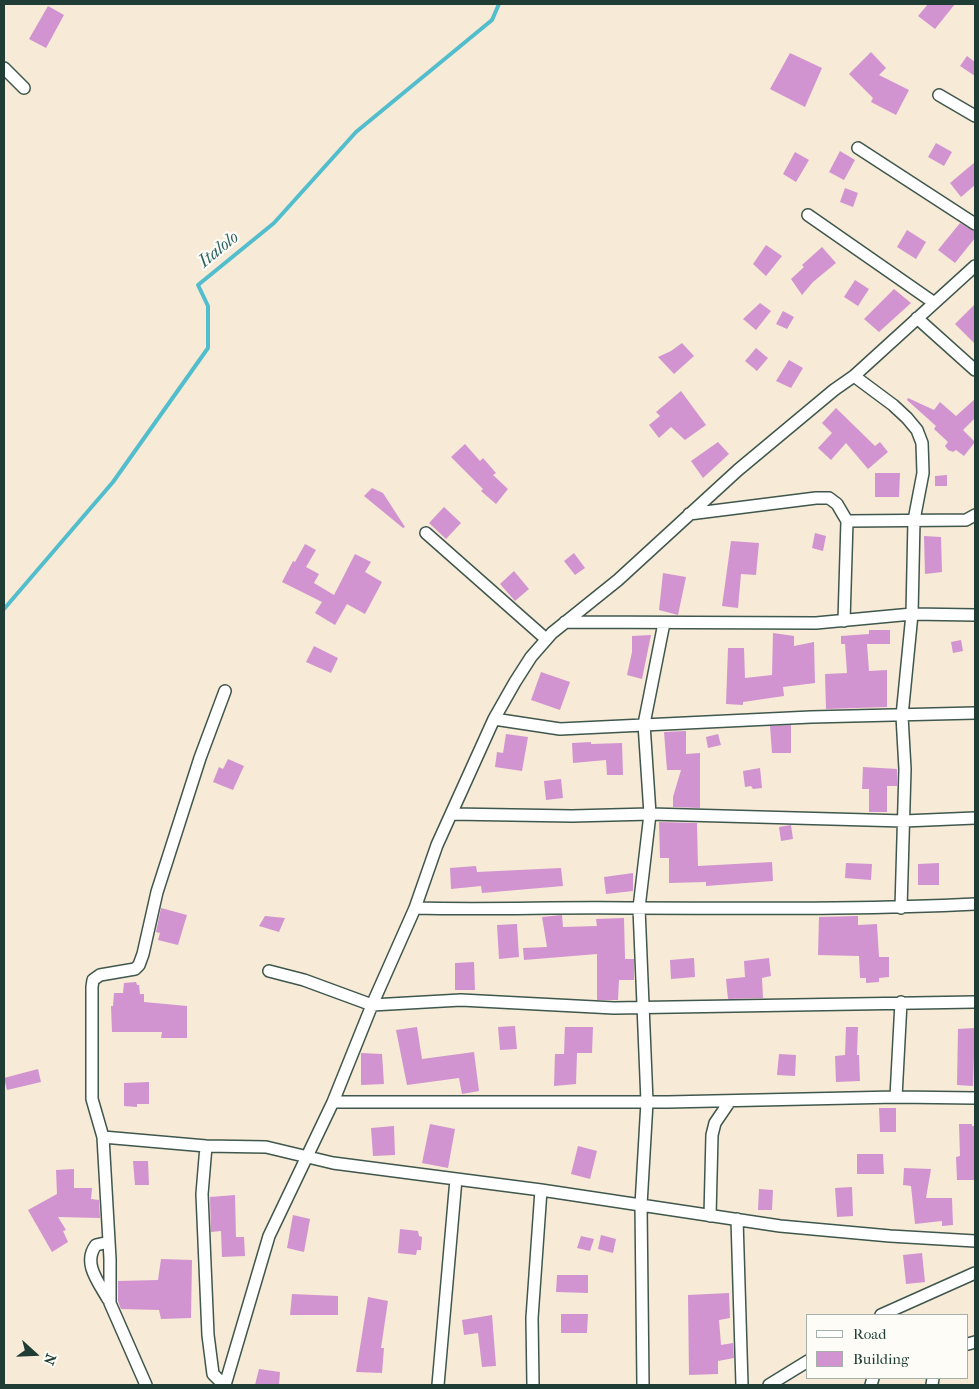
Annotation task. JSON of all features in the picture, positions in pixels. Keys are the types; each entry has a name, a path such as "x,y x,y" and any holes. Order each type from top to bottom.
{"street":[{"path":"4,68 24,88"},
{"path":"940,95 975,116"},
{"path":"858,148 975,224"},
{"path":"808,215 933,302"},
{"path":"206,1146 202,1194 208,1335 213,1374 224,1385 269,1236 334,1102 372,1005 415,908 423,880 494,719 531,657 565,622 618,580 689,514 834,390 854,376 933,302 975,266"},
{"path":"916,318 975,370"},
{"path":"854,376 893,405 917,430 922,443 923,473 914,520 912,614 902,716 905,769 900,908"},
{"path":"689,514 829,498 837,504 847,521 844,621"},
{"path":"847,521 966,520 975,515"},
{"path":"426,533 546,640"},
{"path":"565,622 844,621 912,614 975,615"},
{"path":"643,1385 641,1205 647,1102 639,908 650,814 644,724 664,623"},
{"path":"110,1303 109,1242 103,1136 92,1099 93,980 100,974 135,969 139,965 157,892 200,758 225,691"},
{"path":"494,719 560,729 811,717 975,713"},
{"path":"452,814 572,816 650,814 904,821 975,818"},
{"path":"415,908 484,910 900,908 975,904"},
{"path":"268,971 304,980 372,1005 461,1000 614,1008 642,1006 975,1002"},
{"path":"896,1097 901,1002"},
{"path":"334,1102 647,1102 896,1097 975,1098"},
{"path":"710,1216 712,1135 715,1123 730,1101"},
{"path":"103,1136 206,1146 266,1147 333,1163 541,1190 710,1216 890,1236 975,1241"},
{"path":"438,1385 456,1179"},
{"path":"533,1385 532,1318 541,1190"},
{"path":"737,1219 742,1385"},
{"path":"109,1242 96,1245 90,1257 90,1265 110,1303 146,1385"},
{"path":"883,1314 975,1273"},
{"path":"769,1385 806,1362"}],"building":[{"path":"928,4 955,4 935,29 918,16"},
{"path":"48,6 64,15 46,48 29,39"},
{"path":"871,52 886,68 879,75 909,90 896,115 871,102 873,98 849,74"},
{"path":"790,53 822,68 805,107 770,89"},
{"path":"967,56 975,62 975,76 960,66"},
{"path":"936,143 952,152 944,166 928,157"},
{"path":"840,151 855,160 844,180 829,172"},
{"path":"795,152 809,160 796,182 783,174"},
{"path":"975,162 975,185 961,197 950,183"},
{"path":"845,188 858,193 853,207 840,202"},
{"path":"960,223 975,231 975,238 955,263 938,250"},
{"path":"907,230 926,242 916,259 897,247"},
{"path":"766,245 782,256 766,276 753,264"},
{"path":"822,247 836,263 813,282 802,295 791,279 804,267 802,265"},
{"path":"855,280 869,289 858,306 844,297"},
{"path":"894,289 911,303 879,332 864,319"},
{"path":"760,303 771,311 756,330 743,319"},
{"path":"975,304 975,344 955,324"},
{"path":"783,311 794,317 787,329 776,324"},
{"path":"682,343 694,356 674,374 658,357"},
{"path":"756,348 768,358 757,371 745,361"},
{"path":"789,360 803,368 791,388 776,381"},
{"path":"681,391 706,425 685,440 671,427 659,438 649,425 660,416 656,412"},
{"path":"908,398 934,410 940,402 956,416 975,399 975,418 963,430 975,442 964,456 956,450 953,452 948,450 945,446 948,442 934,429 936,426 907,400"},
{"path":"836,408 875,446 880,442 888,452 868,469 846,443 831,460 818,448 832,433 822,423"},
{"path":"718,442 729,454 703,478 691,461"},
{"path":"465,444 480,461 483,458 496,473 493,475 508,489 496,504 481,491 483,489 451,457"},
{"path":"875,473 900,473 899,497 875,497"},
{"path":"947,475 947,486 935,486 935,476"},
{"path":"372,488 383,493 405,527 403,528 364,496"},
{"path":"444,507 461,523 446,539 429,523"},
{"path":"815,533 826,536 823,551 812,548"},
{"path":"924,536 941,537 942,572 925,574"},
{"path":"731,541 759,543 756,575 741,574 738,608 722,606"},
{"path":"305,544 316,550 306,567 319,574 314,583 334,595 355,554 371,562 365,572 382,582 365,614 347,604 335,625 315,613 322,602 282,582"},
{"path":"574,553 585,568 575,575 564,561"},
{"path":"514,571 529,589 515,601 500,584"},
{"path":"663,573 686,577 678,615 659,610"},
{"path":"869,630 890,630 890,644 867,644 869,671 887,670 887,707 826,709 825,674 847,673 845,644 841,644 841,636 869,634"},
{"path":"773,633 794,636 794,646 814,642 815,683 783,687 784,696 743,702 743,705 726,704 728,648 744,648 745,678 772,675"},
{"path":"651,635 642,679 627,675 632,652 632,636"},
{"path":"961,640 963,651 953,653 951,642"},
{"path":"314,646 338,658 331,673 306,662"},
{"path":"541,672 570,682 560,710 531,700"},
{"path":"791,725 791,753 772,753 770,726"},
{"path":"686,731 686,754 700,753 700,808 673,807 673,797 681,770 667,770 664,732"},
{"path":"506,734 528,737 522,771 495,767 497,752 503,753"},
{"path":"718,734 721,745 708,748 706,737"},
{"path":"591,742 591,744 622,743 623,775 607,775 606,760 573,763 572,743"},
{"path":"228,759 244,766 233,790 213,782 219,767 223,769"},
{"path":"863,767 897,769 897,786 887,786 887,812 869,812 869,789 862,789"},
{"path":"760,768 762,788 753,789 751,786 745,787 743,771"},
{"path":"561,779 563,798 546,800 544,781"},
{"path":"659,822 697,823 698,866 772,862 773,881 706,886 706,882 669,883 669,858 660,858"},
{"path":"791,825 793,839 781,841 779,827"},
{"path":"846,863 872,864 871,880 845,878"},
{"path":"939,863 939,885 918,885 918,864"},
{"path":"476,866 477,872 561,868 563,886 482,893 481,886 451,889 450,868"},
{"path":"633,873 633,891 606,894 604,877"},
{"path":"161,908 187,915 178,945 158,940 160,933 156,932"},
{"path":"562,915 563,927 597,926 596,919 624,918 625,959 634,959 634,980 619,980 618,1000 597,1000 597,954 524,960 523,948 547,947 542,917"},
{"path":"265,916 285,918 279,932 259,926"},
{"path":"858,916 858,925 877,924 879,957 889,957 889,977 879,978 879,982 866,983 866,978 860,978 859,956 818,955 819,917"},
{"path":"517,924 519,957 499,959 497,925"},
{"path":"694,958 695,977 671,979 670,960"},
{"path":"769,958 771,976 762,978 763,998 728,999 726,979 745,977 744,961"},
{"path":"474,962 475,990 455,990 455,963"},
{"path":"136,982 139,985 140,994 144,994 144,1002 187,1006 187,1038 161,1038 162,1032 112,1032 111,1006 113,1006 114,993 123,993 124,983"},
{"path":"515,1026 517,1049 500,1050 498,1027"},
{"path":"417,1027 422,1059 474,1052 479,1091 462,1094 459,1078 407,1085 396,1030"},
{"path":"565,1027 593,1027 592,1053 577,1053 576,1084 554,1086 555,1054 564,1054"},
{"path":"846,1027 858,1027 857,1055 859,1055 860,1081 836,1082 835,1056 845,1055"},
{"path":"975,1028 973,1086 957,1085 958,1029"},
{"path":"361,1053 382,1054 384,1084 361,1085"},
{"path":"779,1054 796,1055 795,1076 777,1075"},
{"path":"38,1069 41,1082 7,1090 4,1078"},
{"path":"149,1082 149,1104 137,1104 137,1107 124,1106 124,1083"},
{"path":"879,1108 896,1108 896,1132 880,1132"},
{"path":"430,1124 455,1129 448,1168 422,1163"},
{"path":"959,1124 972,1124 972,1126 975,1126 974,1180 957,1180 956,1157 960,1156"},
{"path":"394,1126 395,1155 373,1156 371,1128"},
{"path":"578,1146 597,1151 590,1179 571,1174"},
{"path":"857,1154 883,1154 884,1174 857,1174"},
{"path":"133,1161 148,1161 149,1185 135,1185"},
{"path":"904,1168 931,1169 926,1198 952,1198 953,1225 942,1226 942,1221 915,1224 911,1186 903,1185"},
{"path":"74,1169 74,1188 92,1188 91,1199 99,1200 100,1218 58,1217 66,1230 63,1231 68,1242 52,1252 28,1210 57,1194 56,1170"},
{"path":"852,1187 853,1216 837,1217 835,1188"},
{"path":"759,1189 773,1190 772,1210 758,1210"},
{"path":"235,1195 236,1237 244,1237 245,1256 222,1257 221,1231 211,1232 210,1197"},
{"path":"293,1215 310,1219 304,1252 287,1248"},
{"path":"400,1229 418,1231 419,1236 422,1237 421,1250 417,1250 416,1255 398,1253"},
{"path":"601,1235 616,1239 613,1253 598,1249"},
{"path":"581,1236 594,1239 590,1251 577,1248"},
{"path":"922,1253 925,1282 906,1284 903,1255"},
{"path":"161,1259 192,1260 191,1318 161,1319 159,1310 121,1309 118,1301 118,1281 158,1280"},
{"path":"557,1275 588,1275 588,1293 556,1292"},
{"path":"729,1293 730,1318 719,1320 721,1345 733,1343 734,1358 718,1361 718,1374 689,1375 688,1295"},
{"path":"292,1294 338,1296 338,1315 290,1315"},
{"path":"368,1297 388,1301 381,1348 384,1348 382,1373 356,1372"},
{"path":"561,1314 588,1314 587,1333 561,1333"},
{"path":"492,1315 496,1366 482,1367 478,1333 464,1335 462,1320"},
{"path":"259,1369 280,1372 279,1385 255,1385"}],"waterway":[{"name":"Italolo","path":"4,609 113,482 208,348 208,306 198,285 274,223 356,132 492,20 499,4"}]}
